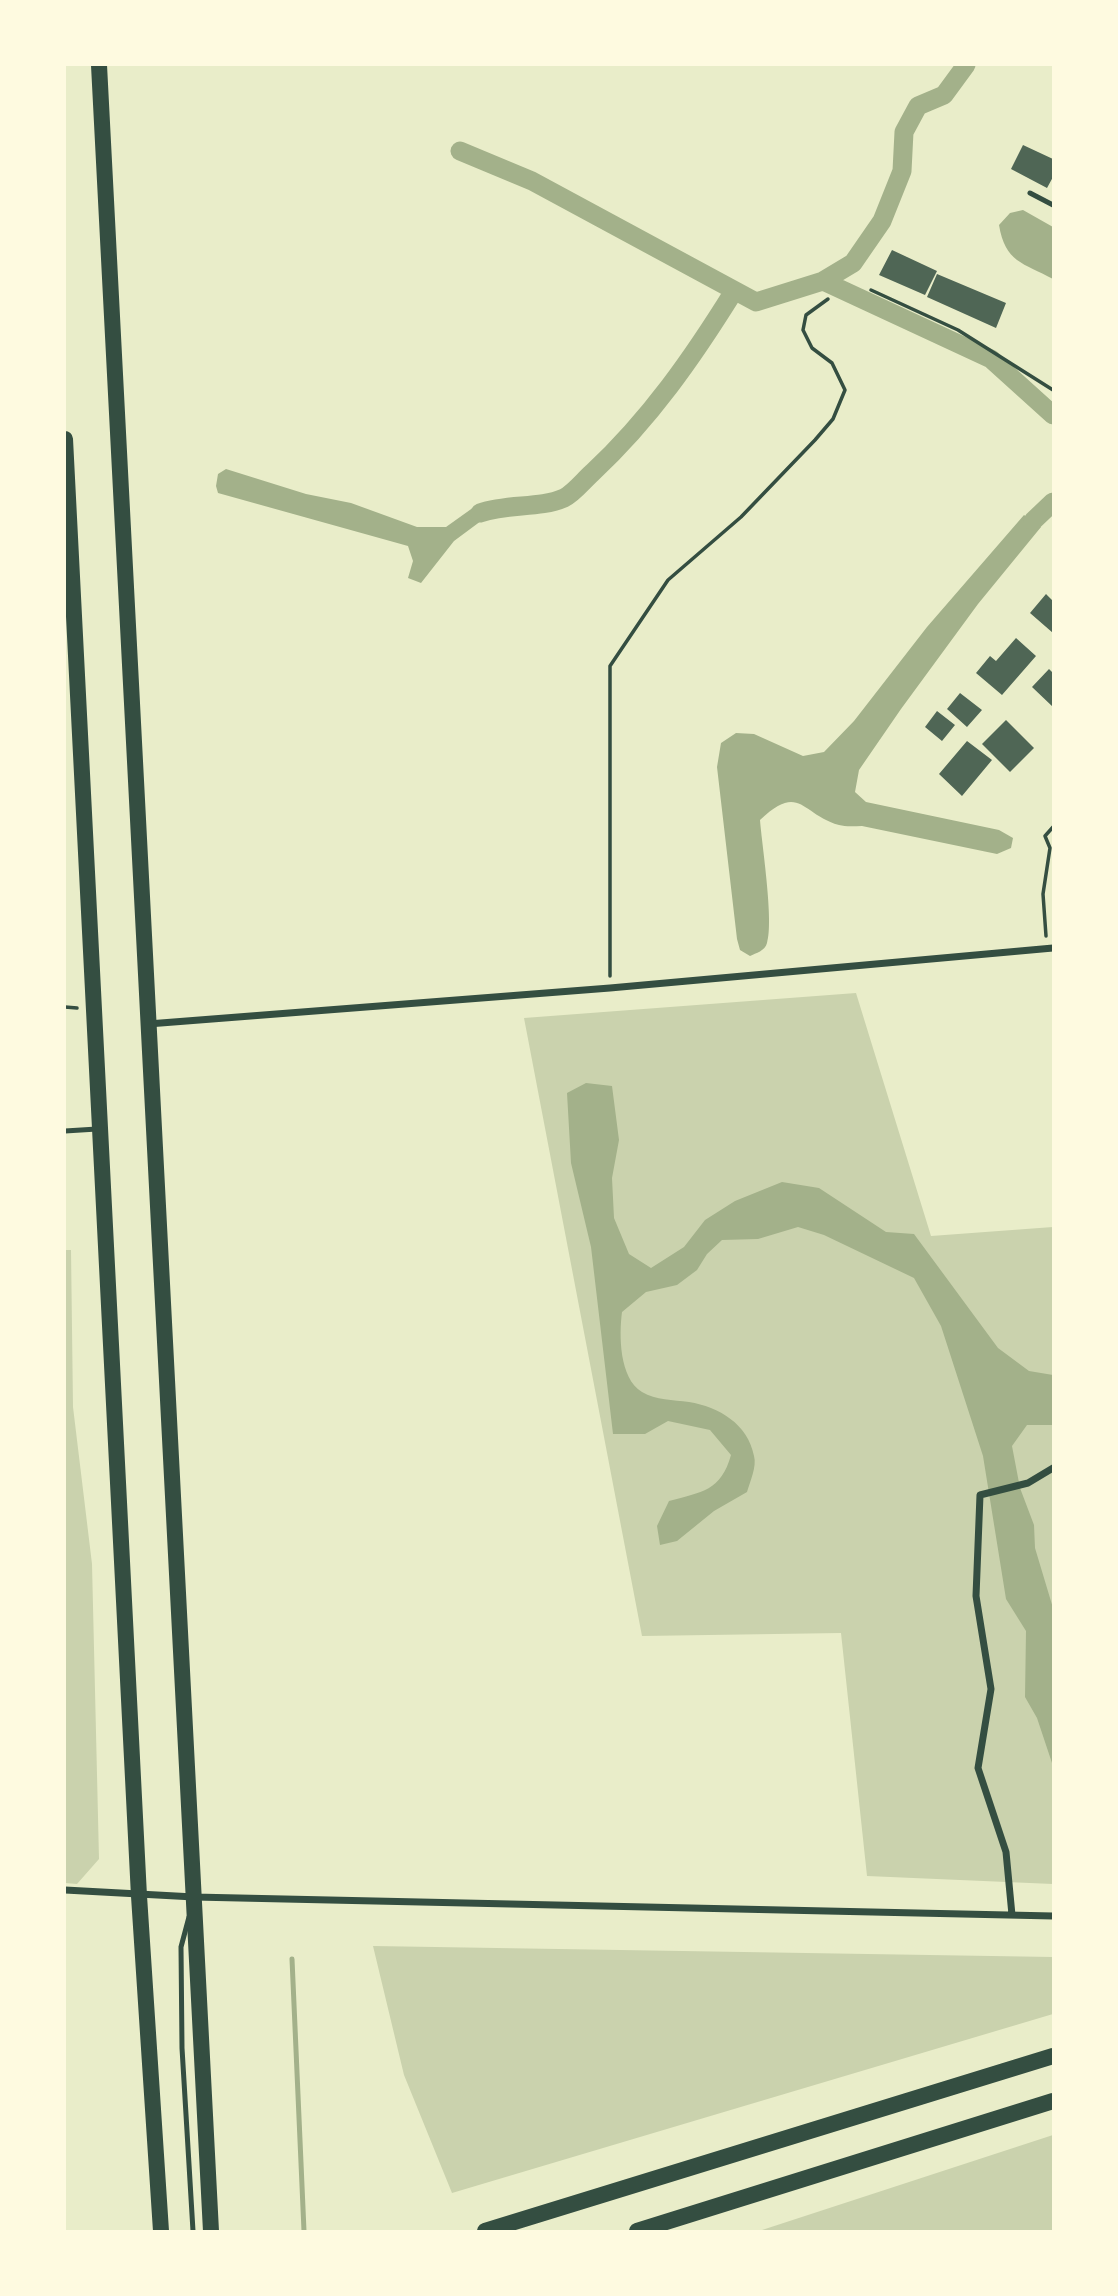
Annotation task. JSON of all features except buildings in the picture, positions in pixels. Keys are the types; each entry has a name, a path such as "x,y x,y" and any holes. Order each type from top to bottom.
{"main road":[{"path":"99,65 211,2231"},
{"path":"100,91 107,65"},
{"path":"65,439 139,1895 161,2231"},
{"path":"485,2231 1053,2056"},
{"path":"637,2231 1053,2101"}],"street":[{"path":"148,1024 610,988 1050,948"},
{"path":"1012,1915 1006,1852 978,1768 991,1689 976,1596 980,1495 1028,1483 1053,1468"},
{"path":"65,1890 194,1897 1053,1916"}],"lane":[{"path":"1030,193 1053,205"},
{"path":"65,1132 100,1129"},
{"path":"193,2231 182,2048 181,1947 194,1897"}],"path":[{"path":"871,290 958,330 1053,390"},
{"path":"610,988 610,666 668,580 741,517 833,419 845,390 832,363 812,348 803,330 806,315 828,299"},
{"path":"1050,948 1042,894 1050,848 1045,836 1053,827"}],"shaded area":[{"path":"1023,210 1053,227 1053,279 1024,265 1006,247 999,225 1010,213"},
{"path":"226,469 306,494 351,503 417,527 446,527 474,507 485,518 454,541 421,583 408,578 413,561 408,546 218,493 218,474"},
{"path":"1024,515 1041,527 978,604 901,709 859,770 855,792 866,802 999,830 1013,838 1011,848 997,854 862,826 842,826 826,820 800,804 784,803 760,820 769,918 767,943 762,950 750,956 740,950 717,767 721,743 736,733 754,734 803,756 824,752 854,721 927,627"},
{"path":"856,993 931,1236 1053,1227 1053,1884 867,1876 841,1633 642,1636 524,1018"},
{"path":"586,1083 612,1086 619,1140 612,1178 614,1218 629,1254 651,1268 684,1247 705,1220 735,1201 782,1182 819,1188 886,1232 914,1234 998,1348 1029,1371 1053,1375 1053,1425 1027,1425 1012,1446 1020,1488 1034,1525 1035,1548 1053,1608 1053,1766 1037,1718 1025,1697 1026,1631 1006,1599 983,1456 941,1326 914,1278 824,1235 798,1227 758,1239 722,1240 707,1254 697,1270 677,1285 646,1292 622,1312 622,1355 634,1385 653,1397 700,1404 721,1413 739,1426 746,1435 755,1460 747,1492 714,1511 677,1541 660,1545 657,1526 669,1501 700,1492 716,1483 727,1467 731,1455 710,1430 668,1421 645,1434 613,1434 591,1247 571,1163 567,1093"},
{"path":"65,1250 71,1250 73,1407 92,1564 99,1859 77,1884 65,1883"},
{"path":"373,1946 1053,1957 1053,2014 452,2193 404,2075"},
{"path":"1053,2135 1053,2231 759,2231"}],"waterway":[{"path":"823,281 853,263 882,221 902,171 904,132 918,106 944,95 966,65"},
{"path":"460,151 532,181 756,302 823,281 991,359 1053,415"},
{"path":"480,513 554,501 571,493 652,409 703,340 734,291"},
{"path":"1033,521 1053,502"},
{"path":"292,1959 304,2231"}]}
